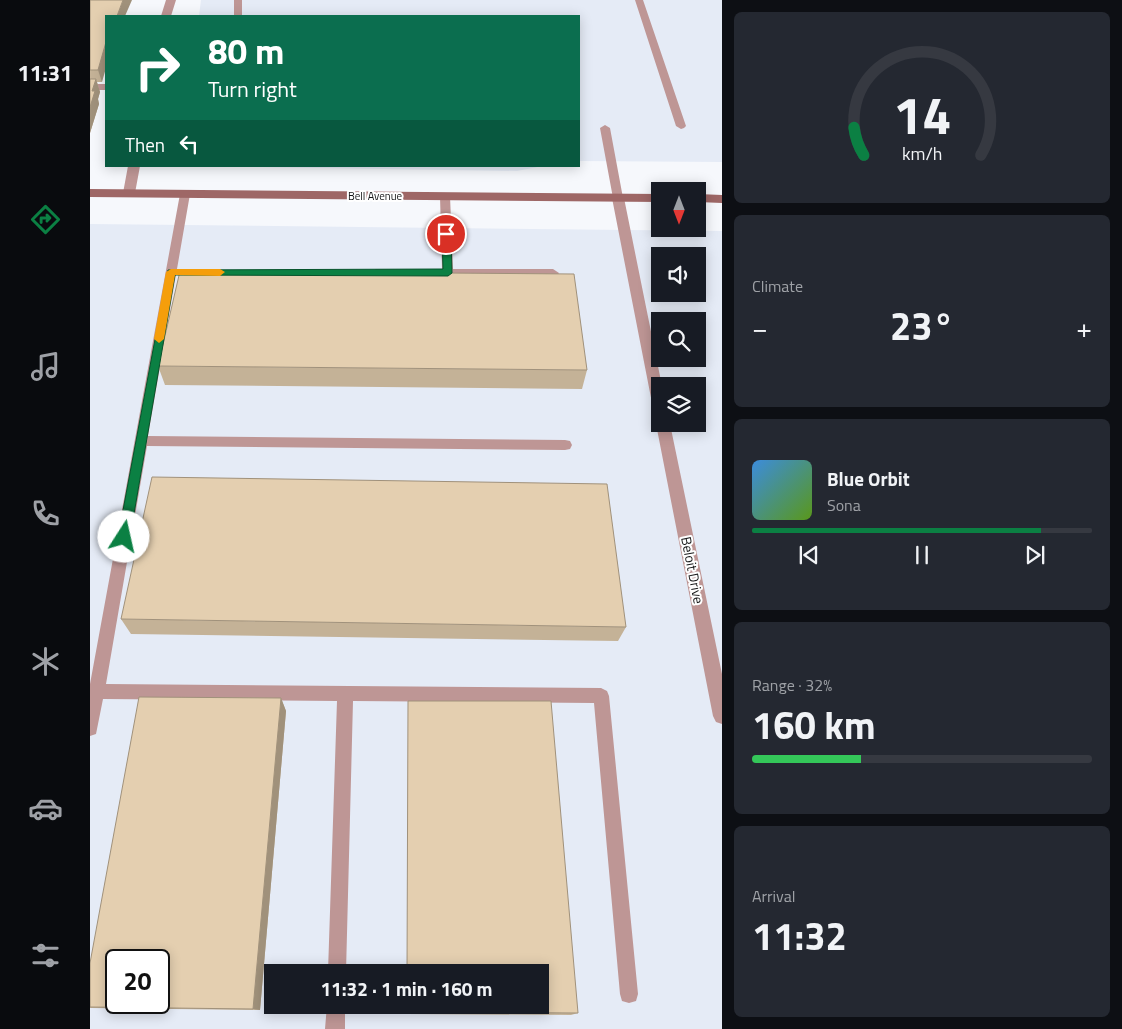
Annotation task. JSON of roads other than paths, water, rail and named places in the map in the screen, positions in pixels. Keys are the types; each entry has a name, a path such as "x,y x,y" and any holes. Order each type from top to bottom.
{"main road":[{"name":"Bell Avenue","path":"90,193 651,198"},
{"path":"706,198 722,199"}],"street":[{"path":"166,15 171,0"},
{"path":"90,86 105,86"},
{"path":"129,193 134,167"},
{"path":"618,198 654,377"},
{"name":"Beloit Drive","path":"665,432 722,716"}],"lane":[{"path":"238,0 238,15"},
{"path":"639,0 682,126"},
{"path":"606,128 618,198"},
{"path":"90,728 141,440 176,272 185,194"},
{"path":"445,196 448,273"},
{"path":"369,273 553,273"},
{"path":"141,440 565,445"},
{"path":"97,691 601,696 628,994"},
{"path":"337,964 345,693"},
{"path":"335,1029 336,1014"}]}
